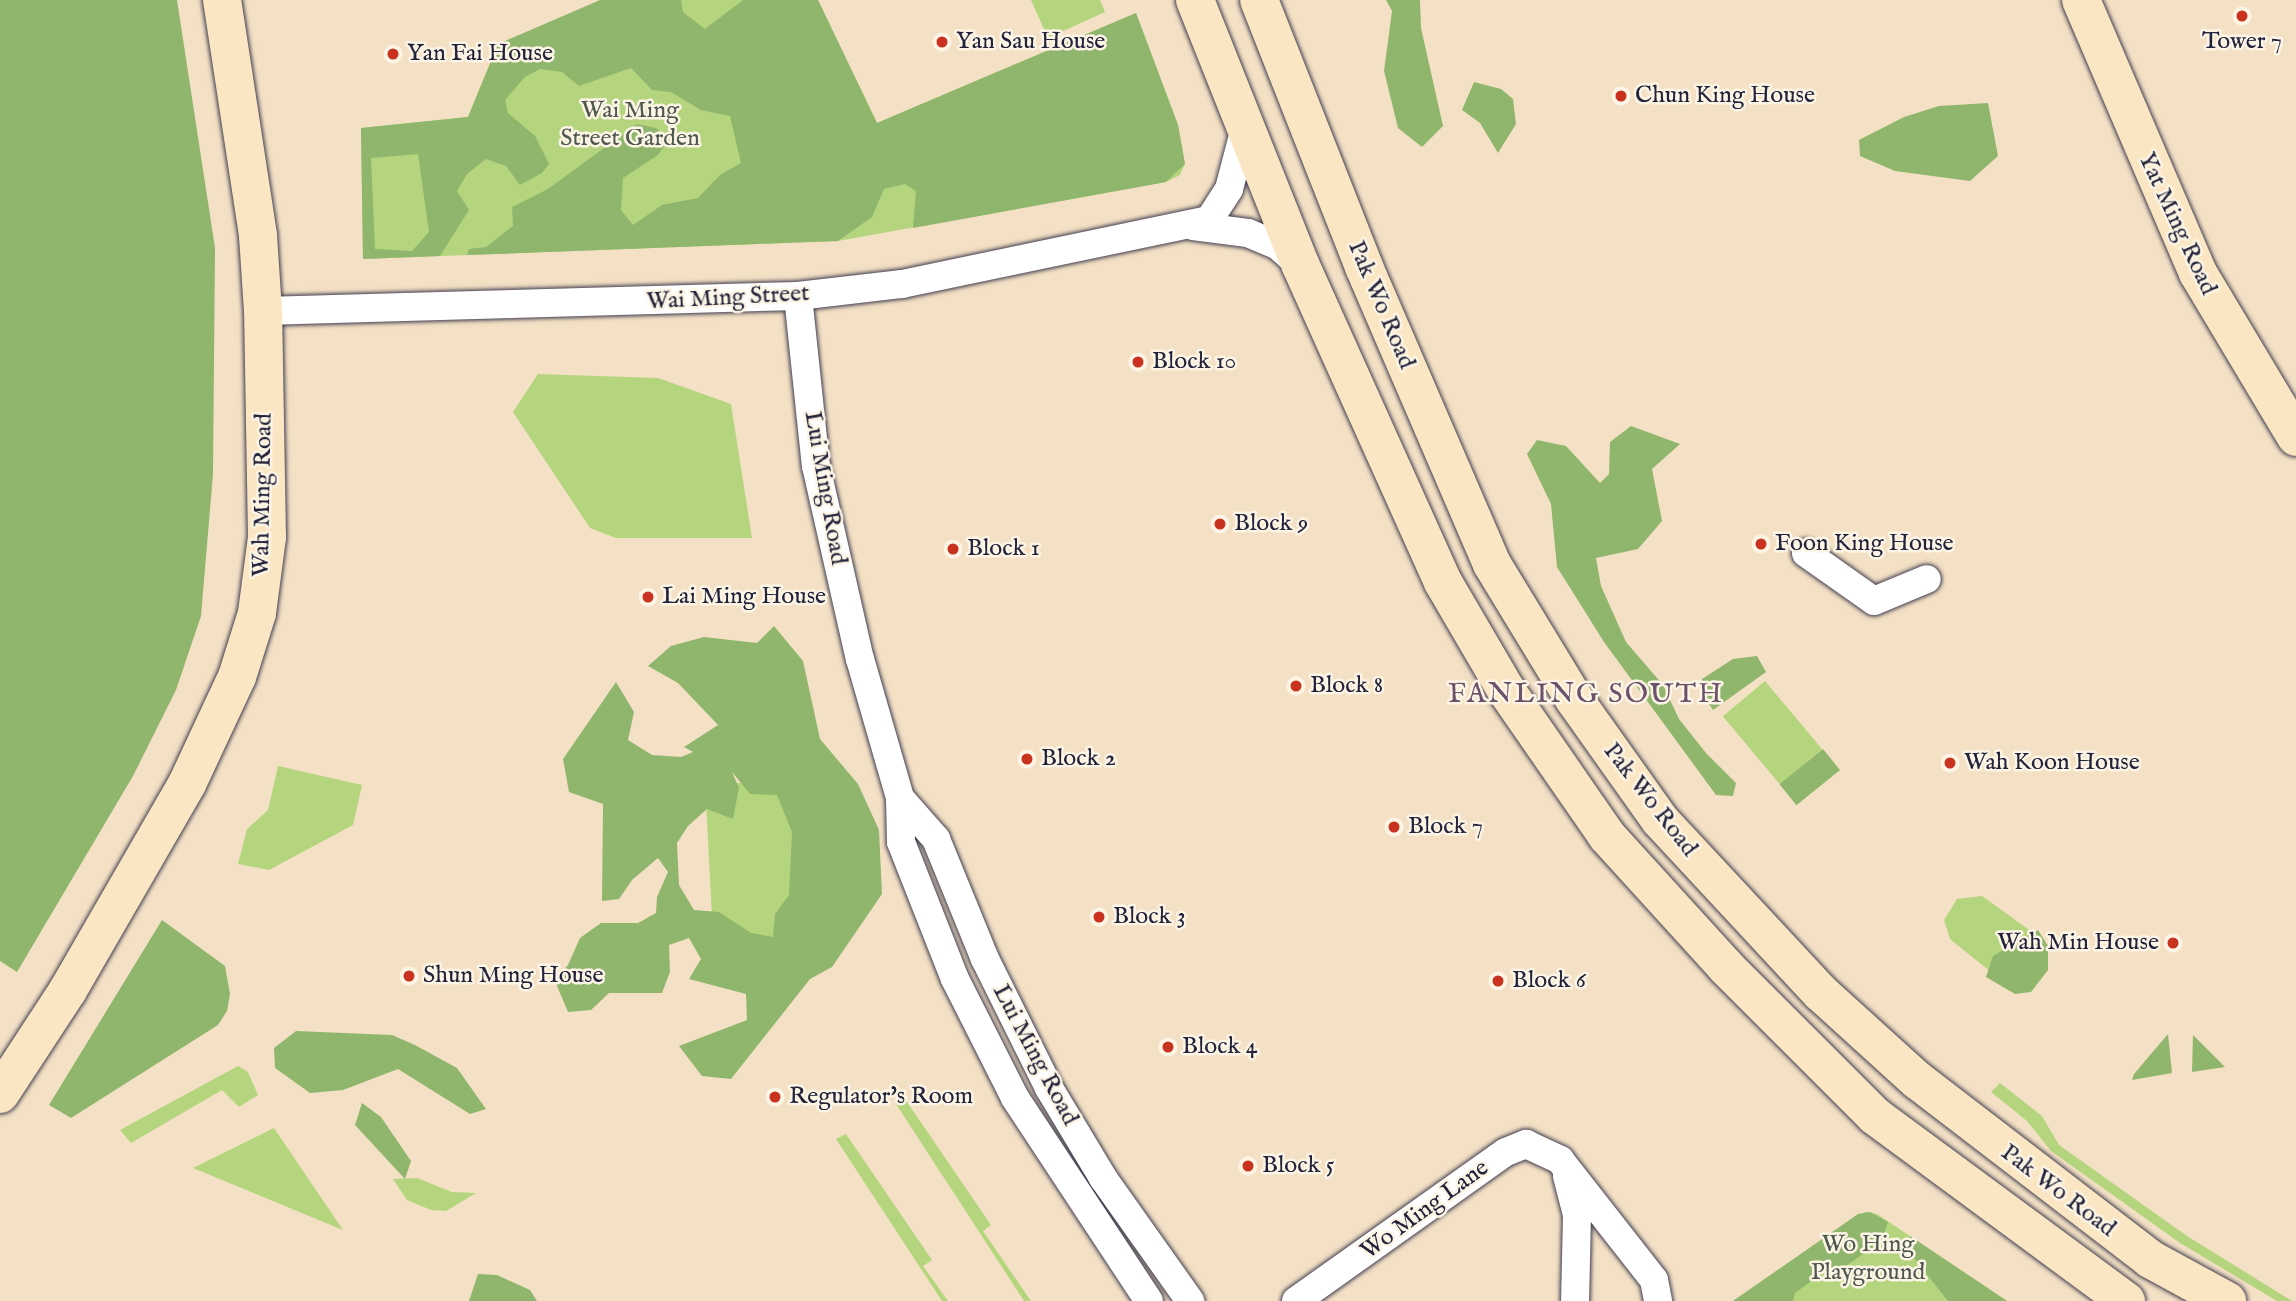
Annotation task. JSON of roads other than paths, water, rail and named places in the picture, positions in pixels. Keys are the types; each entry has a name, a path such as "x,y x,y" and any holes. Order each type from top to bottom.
{"main road":[{"name":"Wah Ming Road","path":"0,1094 136,876 187,784 237,677 257,613 267,537 263,311 258,235 222,0"},
{"name":"Pak Wo Road","path":"1195,0 1244,132 1301,266 1443,582 1506,690 1607,836 1726,967 1875,1116 2126,1301"},
{"name":"Pak Wo Road","path":"1259,0 1364,267 1492,564 1574,699 1660,820 1821,993 1917,1080 2150,1259 2227,1301"},
{"name":"Yat Ming Road","path":"2081,0 2198,273 2296,438"}],"street":[{"name":"Wai Ming Street","path":"263,311 797,296 902,284 1209,220 1219,211 1239,162 1244,132"},
{"name":"Wai Ming Street","path":"1186,226 1248,233 1278,246 1301,266"},
{"name":"Lui Ming Road","path":"797,296 817,466 860,659 900,798 901,842 981,1033 1015,1098 1149,1301"},
{"path":"1806,553 1874,601 1927,579"},
{"name":"Lui Ming Road","path":"900,798 936,839 985,959 1049,1088 1103,1178 1190,1301"},
{"name":"Wo Ming Lane","path":"1296,1301 1516,1146 1540,1149 1560,1160"},
{"path":"1560,1160 1577,1215 1575,1301"},
{"path":"1560,1160 1654,1280 1658,1301"}],"place":[{"name":"Tower 7","path":"2242,16"},
{"name":"Yan Sau House","path":"942,42"},
{"name":"Yan Fai House","path":"393,54"},
{"name":"Chun King House","path":"1621,96"},
{"name":"Block 10","path":"1138,362"},
{"name":"Block 9","path":"1220,524"},
{"name":"Foon King House","path":"1761,544"},
{"name":"Block 1","path":"953,549"},
{"name":"Lai Ming House","path":"648,597"},
{"name":"Block 8","path":"1296,686"},
{"name":"Block 2","path":"1027,759"},
{"name":"Wah Koon House","path":"1950,763"},
{"name":"Block 7","path":"1394,827"},
{"name":"Block 3","path":"1099,917"},
{"name":"Wah Min House","path":"2173,943"},
{"name":"Shun Ming House","path":"409,976"},
{"name":"Block 6","path":"1498,981"},
{"name":"Block 4","path":"1168,1047"},
{"name":"Regulator's Room","path":"775,1097"},
{"name":"Block 5","path":"1248,1166"}],"district":[{"name":"FANLING SOUTH","path":"1586,695"}],"park label":[{"name":"Wai Ming Street Garden","path":"630,125"},
{"name":"Wo Hing Playground","path":"1868,1259"}]}
